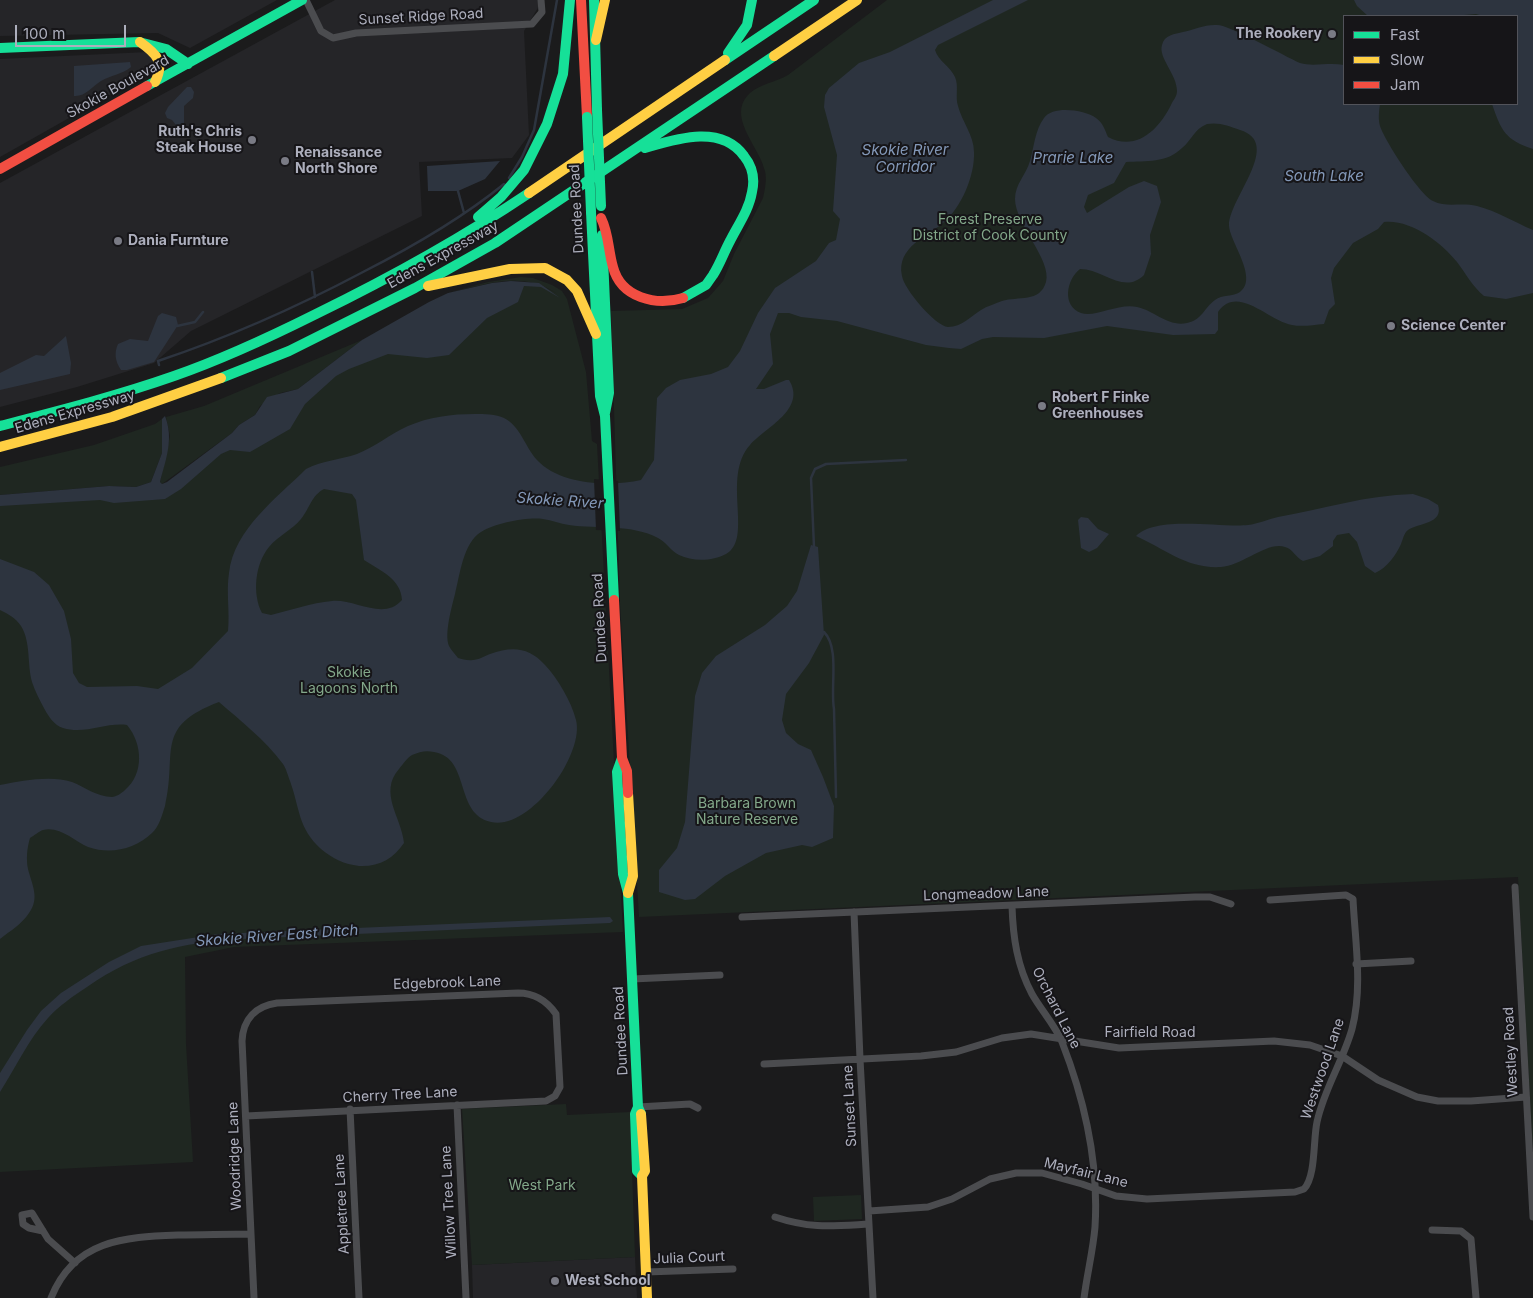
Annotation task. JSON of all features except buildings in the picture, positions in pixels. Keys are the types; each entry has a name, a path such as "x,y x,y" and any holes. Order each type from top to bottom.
{"main road":[{"name":"Skokie Boulevard","path":"0,169 302,0"},
{"path":"443,249 501,197 528,162 547,124 563,74 570,0"},
{"name":"Dundee Road","path":"581,0 596,334 600,396 605,416 622,758 617,772 622,874 628,893 638,1106 642,1115 645,1162 645,1172 642,1176 647,1298"},
{"name":"Dundee Road","path":"594,0 609,393 605,416"},
{"path":"596,40 605,0"},
{"path":"714,68 735,45 746,25 752,0"},
{"name":"Edens Expressway","path":"0,426 95,401 174,376 267,338 386,280 443,249 814,0"},
{"name":"Edens Expressway","path":"0,447 112,417 209,383 289,351 415,288 495,243 857,0"},
{"path":"0,48 140,42 157,44 174,52 188,64"},
{"path":"140,42 160,60 162,68 155,83"},
{"path":"602,218 608,235 610,260 623,285 641,298 657,302 677,300 692,295 708,284 743,215 754,186 750,163 736,143 709,136 672,140 632,152"},
{"path":"415,288 510,269 545,268 567,280 577,291 596,334"}],"street":[{"name":"Sunset Ridge Road","path":"306,0 321,31 333,38 356,33 532,24 542,12 541,0"},
{"name":"Westley Road","path":"1515,887 1533,1217"},
{"name":"Westwood Lane","path":"1270,900 1350,896 1353,899 1358,989 1356,1009 1342,1056 1320,1112 1311,1173 1304,1189"},
{"name":"Longmeadow Lane","path":"742,917 1204,897 1231,904"},
{"name":"Orchard Lane","path":"1012,906 1013,934 1023,974 1032,994 1061,1039 1080,1091 1087,1121 1095,1189 1094,1234 1084,1298"},
{"name":"Sunset Lane","path":"854,912 873,1298"},
{"path":"1356,964 1411,961"},
{"path":"632,979 720,975"},
{"name":"Edgebrook Lane","path":"252,1014 263,1006 277,1003 526,993 548,1004 556,1014 560,1081 554,1096"},
{"name":"Woodridge Lane","path":"252,1014 242,1034 254,1298"},
{"name":"Fairfield Road","path":"764,1064 921,1056 956,1052 1017,1035 1044,1035 1119,1048 1274,1041 1310,1045 1342,1056 1378,1080 1417,1097 1438,1100 1471,1100 1526,1097"},
{"name":"Cherry Tree Lane","path":"246,1116 540,1102 554,1096"},
{"path":"638,1106 690,1104 698,1108"},
{"name":"Willow Tree Lane","path":"456,1105 466,1298"},
{"name":"Appletree Lane","path":"350,1110 359,1298"},
{"name":"Mayfair Lane","path":"869,1211 928,1207 952,1199 990,1178 1016,1173 1042,1173 1116,1196 1147,1199 1295,1192 1304,1189"},
{"path":"775,1217 805,1226 818,1227 869,1224"},
{"path":"1432,1230 1461,1231 1471,1239 1476,1298"},
{"path":"43,1231 48,1239 74,1263"},
{"path":"51,1298 74,1263 98,1246 125,1238 251,1234"},
{"name":"Julia Court","path":"646,1272 733,1269"}],"shaded area":[{"path":"0,0 277,0 190,48 158,33 0,36"},
{"path":"335,0 538,0 539,6 524,31 529,135 512,158 419,162 422,216 191,331 154,363 77,387 0,407 0,183"},
{"path":"148,52 161,66 0,157 0,59"},
{"name":"West School","path":"635,1257 637,1298 473,1298 472,1265"}],"green space":[{"name":"Forest Preserve District of Cook County","path":"887,0 1533,0 1533,1155 1518,877 639,917 620,603 611,311 682,309 708,298 723,281 734,254 763,198 766,184 766,174 762,162 742,121 743,102 754,90 788,75"},
{"name":"Skokie Lagoons North","path":"521,277 533,278 562,291 567,299 586,372 592,441 597,444 623,932 234,947 185,957 186,1044 193,1162 0,1172 0,502 148,495 308,390 497,285 539,285 531,282 504,281 448,293 488,282"},
{"path":"362,340 298,389 280,393 260,406 255,415 239,425 232,433 162,484 160,482 170,436 166,417 204,406"},
{"path":"162,419 162,453 151,482 136,487 109,486 0,495 0,467 94,445 155,424"},
{"name":"West Park","path":"566,1104 567,1115 630,1112 635,1257 472,1265 462,1109"},
{"path":"861,1195 862,1219 814,1221 813,1197"}],"water":[{"path":"993,0 1028,0 938,45 935,50 955,77 957,103 972,140 974,161 966,191 956,209 943,223 908,250 901,266 904,282 914,298 928,314 942,325 953,327 966,321 988,306 1002,301 1028,298 1043,289 1046,282 1044,263 1021,219 1017,209 1015,194 1030,161 1035,139 1044,118 1054,111 1077,111 1096,118 1102,124 1108,137 1119,141 1128,142 1146,136 1166,114 1177,93 1174,78 1161,50 1163,42 1173,34 1213,25 1224,26 1300,63 1310,65 1343,65 1343,105 1380,105 1379,121 1383,133 1403,166 1427,196 1438,203 1471,205 1484,208 1533,230 1533,293 1506,299 1484,296 1450,254 1434,240 1404,224 1384,222 1378,229 1353,243 1334,268 1331,278 1335,304 1329,310 1324,324 1292,325 1254,306 1235,302 1226,304 1218,312 1218,330 1215,334 1173,335 1107,326 1044,338 993,337 982,339 961,349 926,345 837,321 778,313 770,334 773,364 756,389 764,389 789,380 793,390 793,400 789,409 782,417 750,445 742,458 738,473 737,535 734,546 726,554 709,559 690,559 676,553 658,538 637,531 569,525 536,519 511,521 487,529 475,537 466,551 449,620 447,634 450,648 458,658 469,660 498,651 513,649 533,655 545,665 559,684 571,705 576,720 577,735 572,752 552,787 537,803 522,815 506,822 491,822 479,817 466,798 459,775 446,756 431,751 418,753 410,756 404,763 393,778 391,787 393,806 404,843 385,861 366,866 348,864 334,858 313,841 304,826 283,764 261,739 219,702 198,711 185,721 176,732 170,756 165,806 157,828 145,839 130,847 105,850 88,847 61,832 49,829 40,831 30,838 27,861 34,891 34,902 23,921 0,939 0,785 36,779 55,779 72,782 101,795 114,797 122,792 136,776 139,759 136,741 127,725 71,730 63,728 52,721 39,700 32,682 28,646 24,632 17,621 0,610 0,559 34,572 49,585 64,611 71,639 73,673 79,683 87,687 137,686 158,689 192,668 228,631 229,573 239,542 258,515 306,469 312,466 357,454 401,429 424,420 449,415 486,414 504,418 510,422 519,432 537,460 559,475 586,482 601,483 641,480 654,460 657,398 666,388 680,380 711,374 728,367 740,351 758,313 775,288 816,261 829,243 836,240 840,219 833,211 837,155 824,107 825,95 829,88 859,63 890,52","holes":["1207,124 1220,124 1240,130 1252,137 1257,146 1256,158 1237,200 1229,225 1245,269 1245,286 1237,294 1218,298 1196,319 1180,324 1168,321 1144,309 1130,306 1093,314 1081,313 1075,310 1071,305 1068,293 1069,286 1080,269 1089,270 1121,282 1136,280 1144,275 1151,254 1150,235 1161,202 1157,186 1144,181 1129,187 1087,213 1084,207 1088,195 1114,183 1126,162 1149,161 1170,156 1185,145 1199,129","324,489 352,494 356,500 364,560 394,581 401,593 402,600 395,606 387,609 369,608 341,601 332,601 271,615 262,613 257,597 256,579 264,554 269,547 297,523 313,499"]},
{"path":"1354,0 1533,0 1533,149 1516,142 1505,133 1492,105 1518,105 1518,15 1367,15 1357,6"},
{"path":"130,62 131,67 127,70 108,77 82,95 74,96 74,66"},
{"path":"187,87 191,87 194,92 193,98 184,106 184,128 180,130 172,120 167,118 165,113 168,107"},
{"path":"500,161 485,179 458,191 428,191 427,166"},
{"path":"511,281 539,283 560,298 541,287 524,286 518,302 487,318 449,355 427,358 388,354 349,369 336,376 305,404 290,429 250,452 230,450 221,454 181,489 165,499 114,503 100,500 0,506 0,495 109,486 136,487 151,482 162,453 162,419 165,416 168,424 169,441 160,482 162,484 167,482 232,433 239,425 255,415 267,397 298,389 362,340 448,293 492,283"},
{"path":"162,313 176,317 178,325 154,362 121,370 116,357 118,344 130,339 148,341 158,316"},
{"path":"66,336 71,363 70,374 0,390 0,373 36,355 44,356"},
{"path":"1413,494 1438,505 1439,511 1437,516 1429,522 1408,530 1394,557 1387,565 1375,573 1365,566 1357,542 1349,533 1337,535 1333,541 1333,546 1320,556 1303,561 1288,548 1278,546 1262,550 1229,566 1221,567 1197,565 1136,536 1145,530 1158,526 1173,524 1256,524 1278,517 1362,500"},
{"path":"1081,517 1088,518 1098,529 1109,534 1097,548 1089,552 1081,548 1078,520"},
{"path":"811,545 818,547 824,635 809,663 786,694 782,720 786,733 798,744 811,750 823,777 834,806 833,838 812,847 802,845 766,853 725,876 695,899 685,900 659,892 659,870 677,848 685,822 695,696 702,673 716,656 765,625 787,606 797,591"},
{"name":"Skokie River East Ditch","path":"610,917 613,921 610,923 241,939 199,943 160,951 124,965 66,1001 34,1035 0,1092 0,1073 41,1011 61,993 109,962 141,946 218,934"}],"pier":[{"path":"594,479 618,481 620,531 596,530"}],"waterway":[{"path":"509,178 522,157 534,130 557,0"},
{"path":"159,365 158,361 263,321 381,262 453,221 504,184"},
{"path":"458,191 464,213"},
{"path":"312,272 315,297"},
{"path":"177,326 195,322 203,312"},
{"path":"814,547 811,478 815,469 826,464 906,460"},
{"path":"824,632 832,648 834,668 836,797"}],"traffic: fast":[{"path":"147,86 302,0"},
{"path":"478,217 501,197 524,170 547,124 563,74 570,0"},
{"path":"594,0 597,110"},
{"path":"728,53 747,25 752,0"},
{"path":"725,60 814,0"},
{"path":"0,48 139,42 166,49 188,64"},
{"path":"221,378 289,351 415,288 495,243 774,56"},
{"path":"597,110 601,206"},
{"path":"587,117 591,212"},
{"path":"645,148 684,138 711,137 723,140 734,146 747,160 752,173 753,187 751,199 715,271 706,285 683,298"},
{"path":"0,426 153,383 246,347 398,272 477,227 529,193"},
{"path":"591,212 600,396 605,416 614,600"},
{"path":"602,235 609,393 605,413"},
{"path":"622,758 617,772 623,874 628,893 638,1107 641,1114"},
{"path":"638,1107 635,1114 637,1171 642,1176"}],"traffic: slow":[{"path":"596,40 605,0"},
{"path":"774,56 857,0"},
{"path":"140,42 158,59 159,69 155,82"},
{"path":"529,193 725,60"},
{"path":"428,286 510,269 545,268 567,280 577,291 596,334"},
{"path":"0,447 112,417 221,378"},
{"path":"628,793 633,876 628,893"},
{"path":"641,1114 645,1171 642,1176 647,1298"}],"traffic: jam":[{"path":"581,0 587,117"},
{"path":"0,169 147,86"},
{"path":"601,218 606,230 613,267 617,278 624,286 632,293 651,300 662,301 683,298"},
{"path":"614,600 622,758 627,771 628,793"}],"place":[{"name":"The Rookery","path":"1332,34"},
{"name":"Ruth's Chris Steak House","path":"252,140"},
{"name":"Renaissance North Shore","path":"285,161"},
{"name":"Dania Furnture","path":"118,241"},
{"name":"Science Center","path":"1391,326"},
{"name":"Robert F Finke Greenhouses","path":"1042,406"},
{"name":"West School","path":"555,1281"}],"water label":[{"name":"Skokie River Corridor","path":"905,158"},
{"name":"Prarie Lake","path":"1073,158"},
{"name":"South Lake","path":"1324,176"},
{"name":"Skokie River","path":"560,501"}],"park label":[{"name":"Barbara Brown Nature Reserve","path":"747,812"}]}
